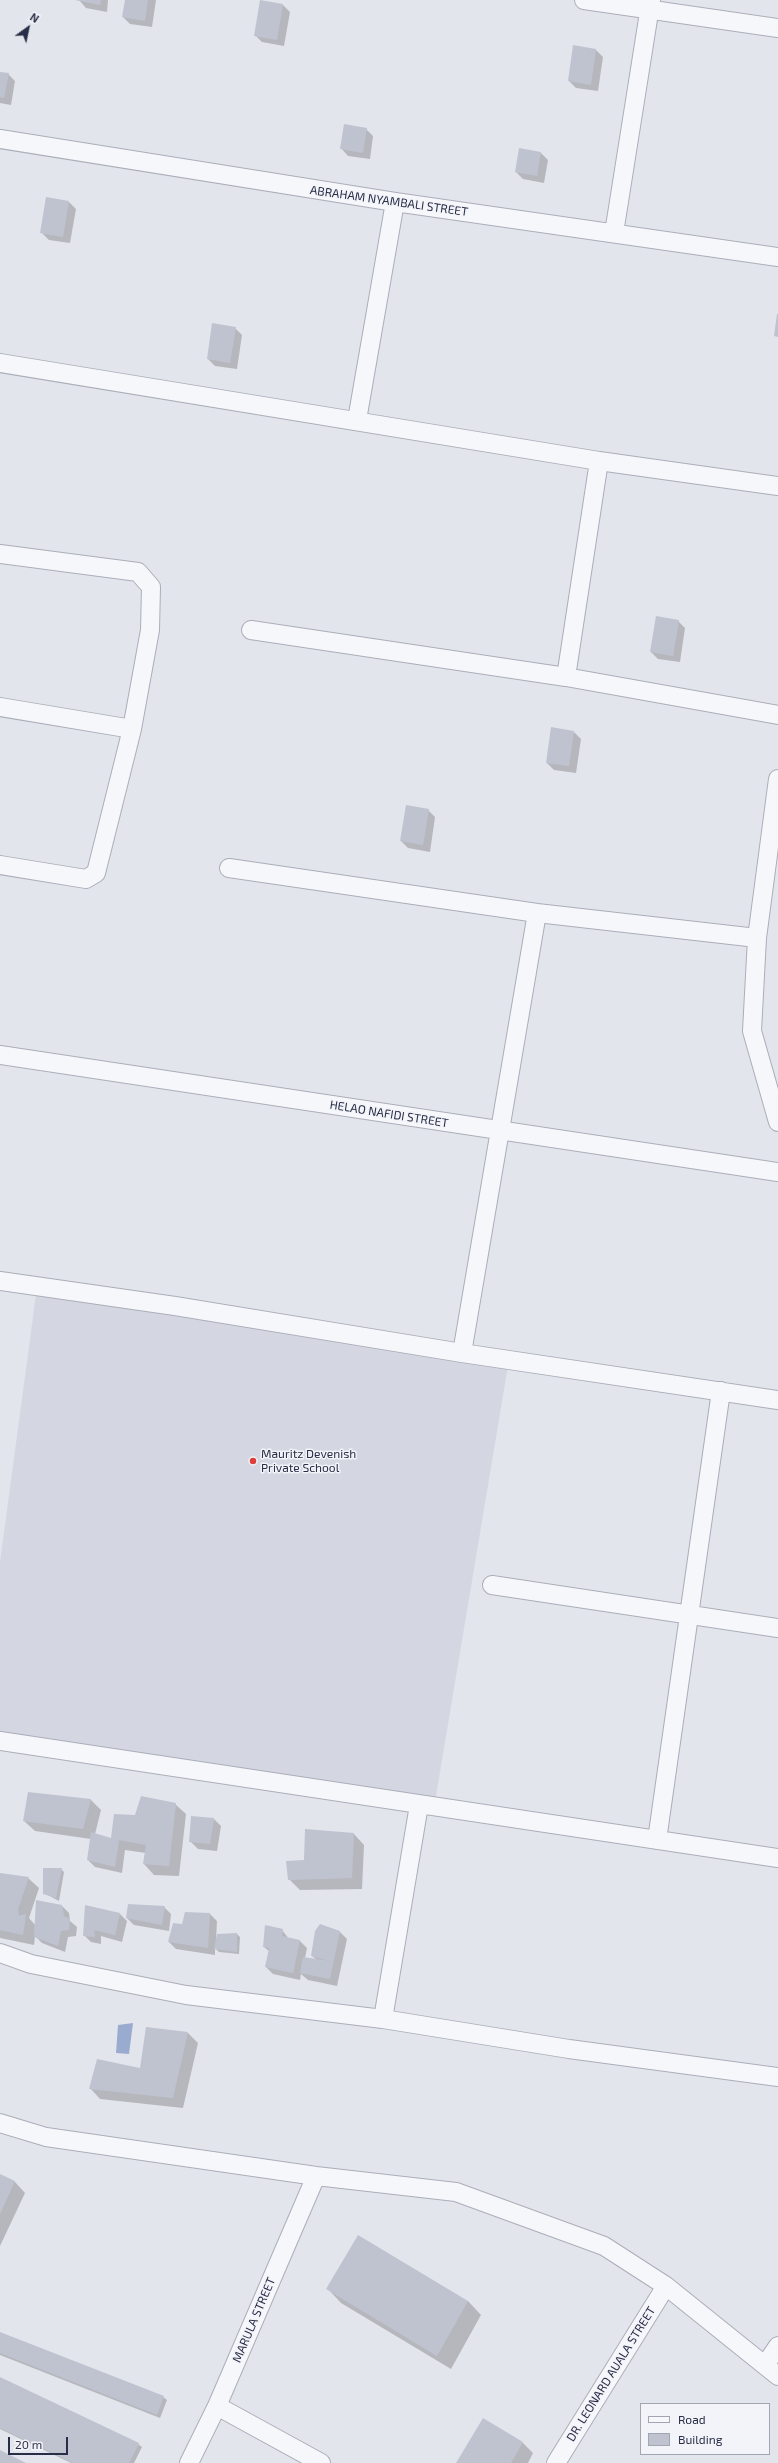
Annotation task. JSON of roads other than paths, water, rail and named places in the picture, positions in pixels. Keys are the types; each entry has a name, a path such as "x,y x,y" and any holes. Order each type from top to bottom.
{"street":[{"path":"584,0 650,5 778,28"},
{"path":"614,233 650,5"},
{"name":"ABRAHAM NYAMBALI STREET","path":"0,139 395,202 778,257"},
{"path":"356,420 395,202"},
{"path":"0,363 356,420 599,461 778,486"},
{"path":"566,677 599,461"},
{"path":"0,554 138,572 151,587 150,630 132,728 96,873 86,879 0,866"},
{"path":"251,630 566,677 778,715"},
{"path":"0,707 132,728"},
{"path":"778,779 756,938 752,1031 778,1122"},
{"path":"229,868 537,913 756,938"},
{"path":"462,1353 498,1130 537,913"},
{"name":"HELAO NAFIDI STREET","path":"0,1055 778,1172"},
{"path":"0,1281 175,1306 462,1353 778,1400"},
{"path":"657,1840 721,1391"},
{"path":"492,1585 778,1628"},
{"path":"0,1741 778,1858"},
{"path":"383,2020 419,1805"},
{"path":"0,1953 31,1964 186,1995 383,2020 569,2049 778,2077"},
{"path":"0,2123 46,2137 316,2176 456,2192 604,2246 666,2286 771,2370 778,2346"},
{"name":"MARULA STREET","path":"188,2463 217,2406 316,2176"},
{"name":"DR. LEONARD AUALA STREET","path":"556,2463 666,2286"},
{"path":"217,2406 321,2463"}],"water":[{"path":"133,2023 129,2054 116,2053 118,2025"}],"place":[{"name":"Mauritz Devenish Private School","path":"253,1461"}]}
